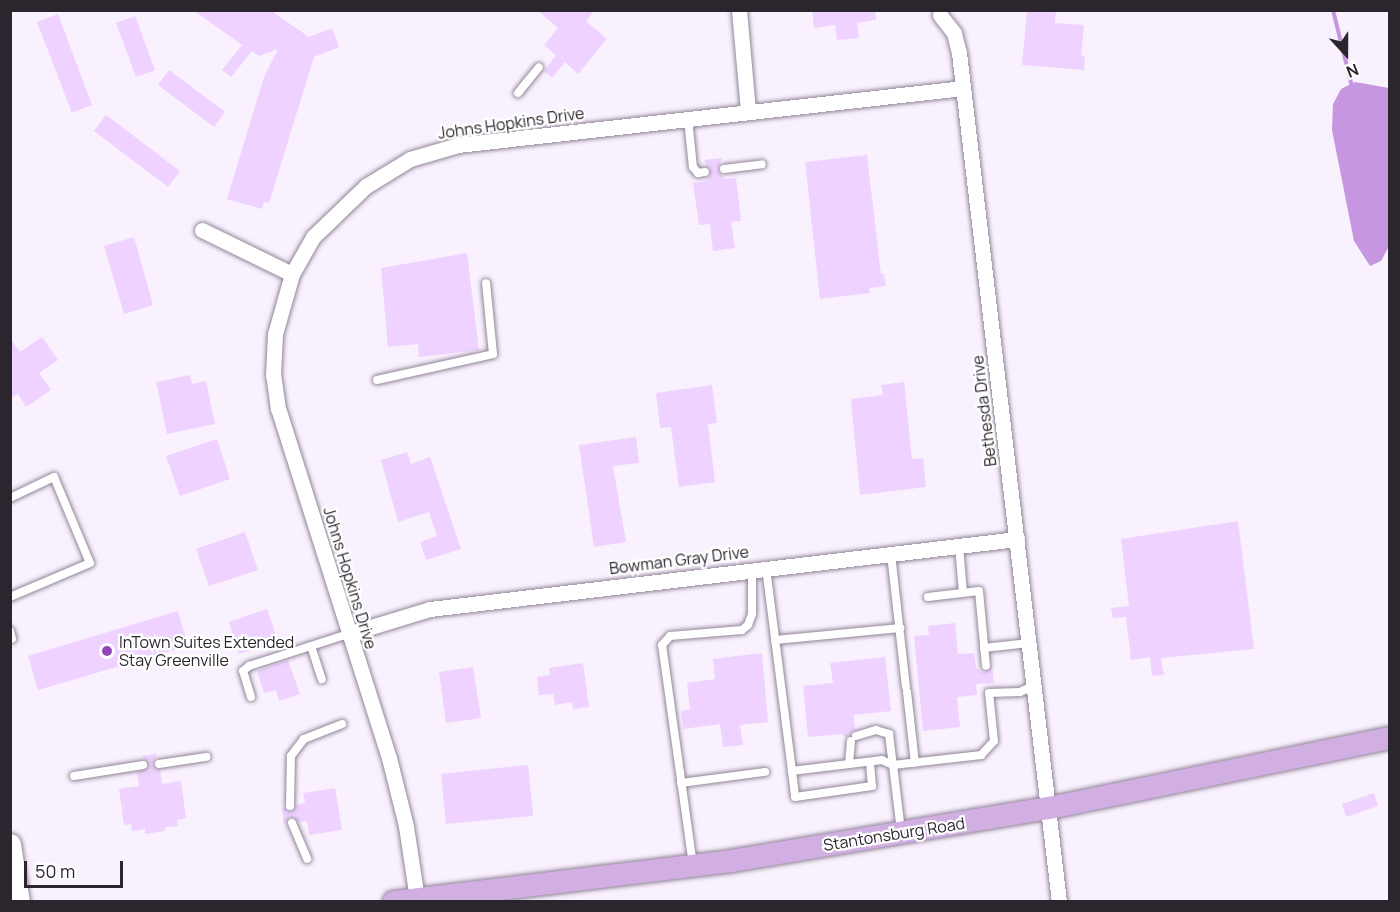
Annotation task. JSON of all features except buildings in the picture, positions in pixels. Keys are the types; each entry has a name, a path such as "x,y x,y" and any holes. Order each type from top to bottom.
{"main road":[{"name":"Stantonsburg Road","path":"394,902 532,889 901,833 1049,808 1389,738"},
{"path":"10,844 19,902"}],"street":[{"path":"739,10 748,110"},
{"name":"Bethesda Drive","path":"940,15 954,33 963,88 1059,902"},
{"name":"Johns Hopkins Drive","path":"417,899 406,826 389,758 278,409 273,375 275,334 292,274 313,237 336,211 366,186 410,159 458,146 748,110 963,88"},
{"path":"202,231 292,274"},
{"name":"Bowman Gray Drive","path":"348,634 430,609 1017,539"}],"lane":[{"path":"518,93 539,67"},
{"path":"688,117 693,167 698,173 705,172"},
{"path":"724,169 762,164"},
{"path":"377,380 493,354 486,283"},
{"path":"10,498 54,477 90,563 10,597"},
{"path":"958,546 963,593"},
{"path":"891,554 915,763"},
{"path":"759,569 775,640 795,797 872,786 870,762"},
{"path":"693,866 662,645 670,636 742,630 748,625 752,614 759,569"},
{"path":"928,597 979,591 986,666"},
{"path":"775,640 900,628"},
{"path":"251,698 243,671 249,666 348,634"},
{"path":"984,648 1029,643"},
{"path":"311,646 321,680"},
{"path":"792,771 882,760 893,765 981,755 991,748 994,741 988,683"},
{"path":"989,693 1020,692 1034,686"},
{"path":"290,806 291,756 304,739 342,724"},
{"path":"849,764 853,738 876,730 889,735 901,833"},
{"path":"159,764 206,758"},
{"path":"74,776 143,765"},
{"path":"681,783 765,772"},
{"path":"292,823 307,859"}],"shaded area":[{"path":"1355,82 1389,88 1389,246 1381,261 1370,266 1354,241 1332,130 1333,104 1341,89"}],"waterway":[{"path":"1333,10 1352,87"}],"place":[{"name":"InTown Suites Extended Stay Greenville","path":"107,651"}]}
